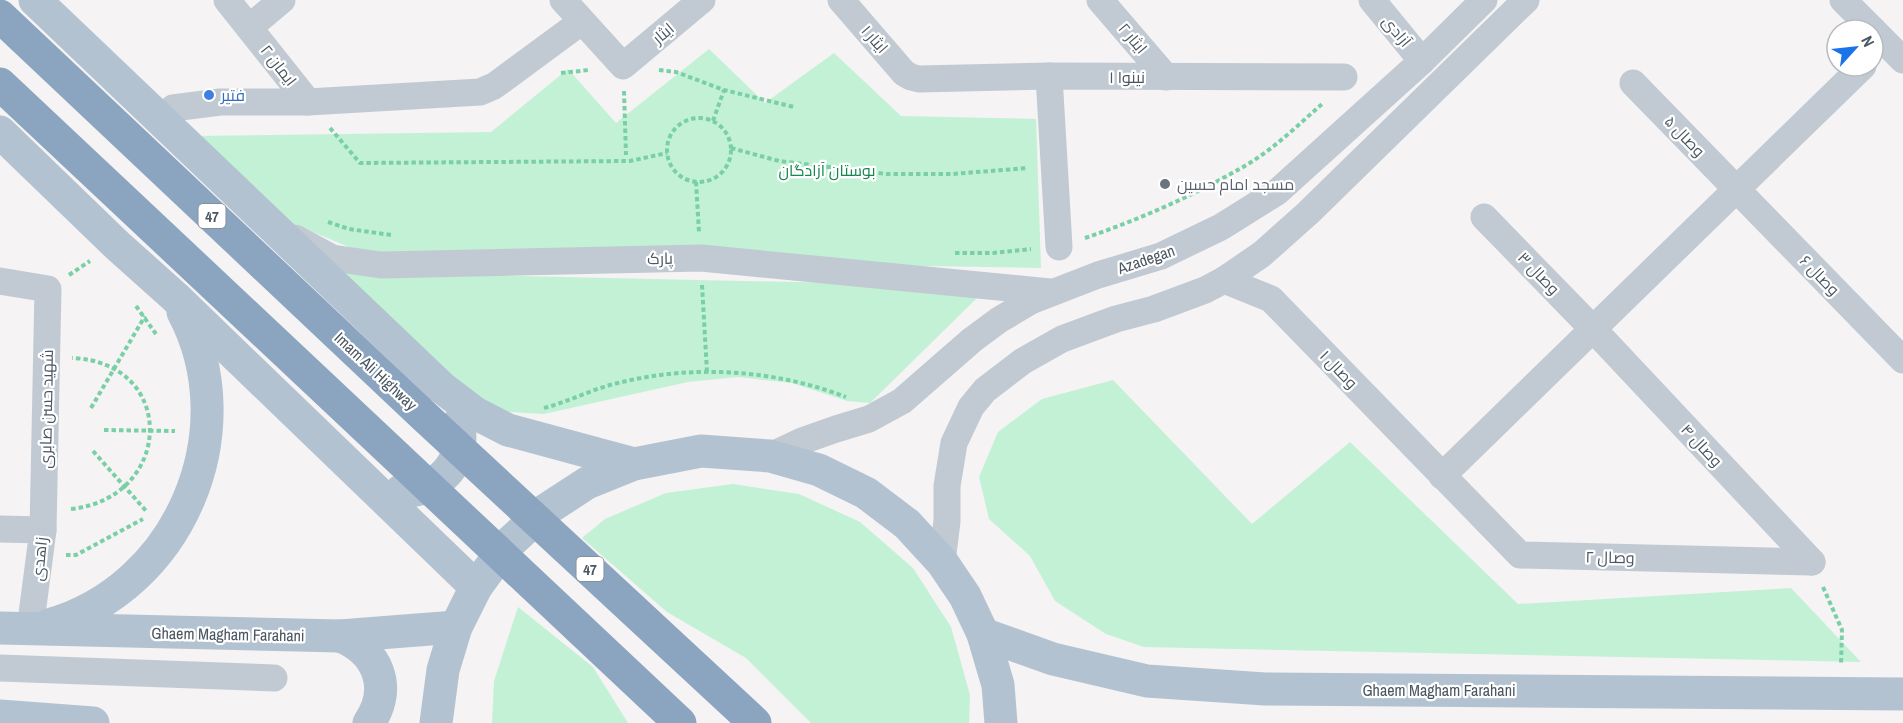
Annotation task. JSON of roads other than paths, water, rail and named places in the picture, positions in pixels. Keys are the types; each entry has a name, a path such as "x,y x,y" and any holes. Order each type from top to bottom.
{"highway":[{"name":"Imam Ali Highway","path":"0,16 424,416 755,723"},
{"path":"0,84 680,723"}],"main road":[{"path":"35,0 441,387 475,413 508,430 634,464"},
{"path":"0,132 118,246 175,297 362,479 482,580"},
{"path":"32,629 60,622 86,610 111,596 134,579 171,535 185,510 196,484 203,457 208,402 205,374 198,347 175,297"},
{"path":"362,479 387,489 404,492 437,482 448,471 457,456 460,440 459,422 453,406 441,387"},
{"path":"436,723 442,670 456,627 482,580 506,546 544,511 587,483 634,464 701,451 770,456 819,470 866,493 907,524 942,562 966,596 983,634 998,685 1001,723"},
{"name":"Ghaem Magham Farahani","path":"0,628 340,636 456,627"},
{"name":"Ghaem Magham Farahani","path":"983,634 1053,659 1147,681 1264,689 1903,694"},
{"path":"340,636 364,650 378,673 381,687 379,702 369,723"},
{"path":"4,718 93,723"}],"street":[{"name":"ایمان ۲","path":"227,0 308,102"},
{"path":"250,27 282,0"},
{"path":"173,108 220,102 308,102 480,92 494,86 581,22 563,0"},
{"name":"ایثار","path":"581,22 623,66 702,0"},
{"name":"ایثار ۱","path":"841,0 904,73 911,77"},
{"name":"ایثار ۲","path":"1100,0 1166,77"},
{"name":"آزادی","path":"1372,0 1422,61"},
{"name":"Azadegan","path":"770,456 813,437 869,419 902,401 972,340 1031,301 1098,275 1161,256 1221,227 1277,192 1422,61 1484,0"},
{"path":"942,562 947,521 947,486 954,443 971,407 985,390 1023,361 1062,339 1205,290 1262,254 1308,213 1526,0"},
{"path":"1843,0 1861,18"},
{"path":"1049,76 1059,247"},
{"name":"نینوا ۱","path":"911,77 919,79 1049,76 1344,77"},
{"path":"1442,476 1851,78"},
{"name":"وصال ۵","path":"1633,83 1737,190"},
{"name":"وصال ۶","path":"1737,190 1903,360"},
{"name":"وصال ۳","path":"1484,217 1593,329"},
{"name":"پارک","path":"273,226 332,258 381,265 700,258 1054,292"},
{"name":"وصال ۱","path":"1224,280 1271,299 1442,476"},
{"name":"شهید حسن صابری","path":"0,281 48,289 43,519"},
{"name":"وصال ۴","path":"1593,329 1812,562"},
{"name":"وصال ۲","path":"1442,476 1521,555 1812,562"},
{"name":"زاهدی","path":"0,529 43,519 32,629"},
{"path":"0,668 274,678"}],"place":[{"name":"فتیر","path":"209,95"},
{"name":"مسجد امام حسین","path":"1165,184"}],"park label":[{"name":"بوستان آزادگان","path":"827,170"}]}
